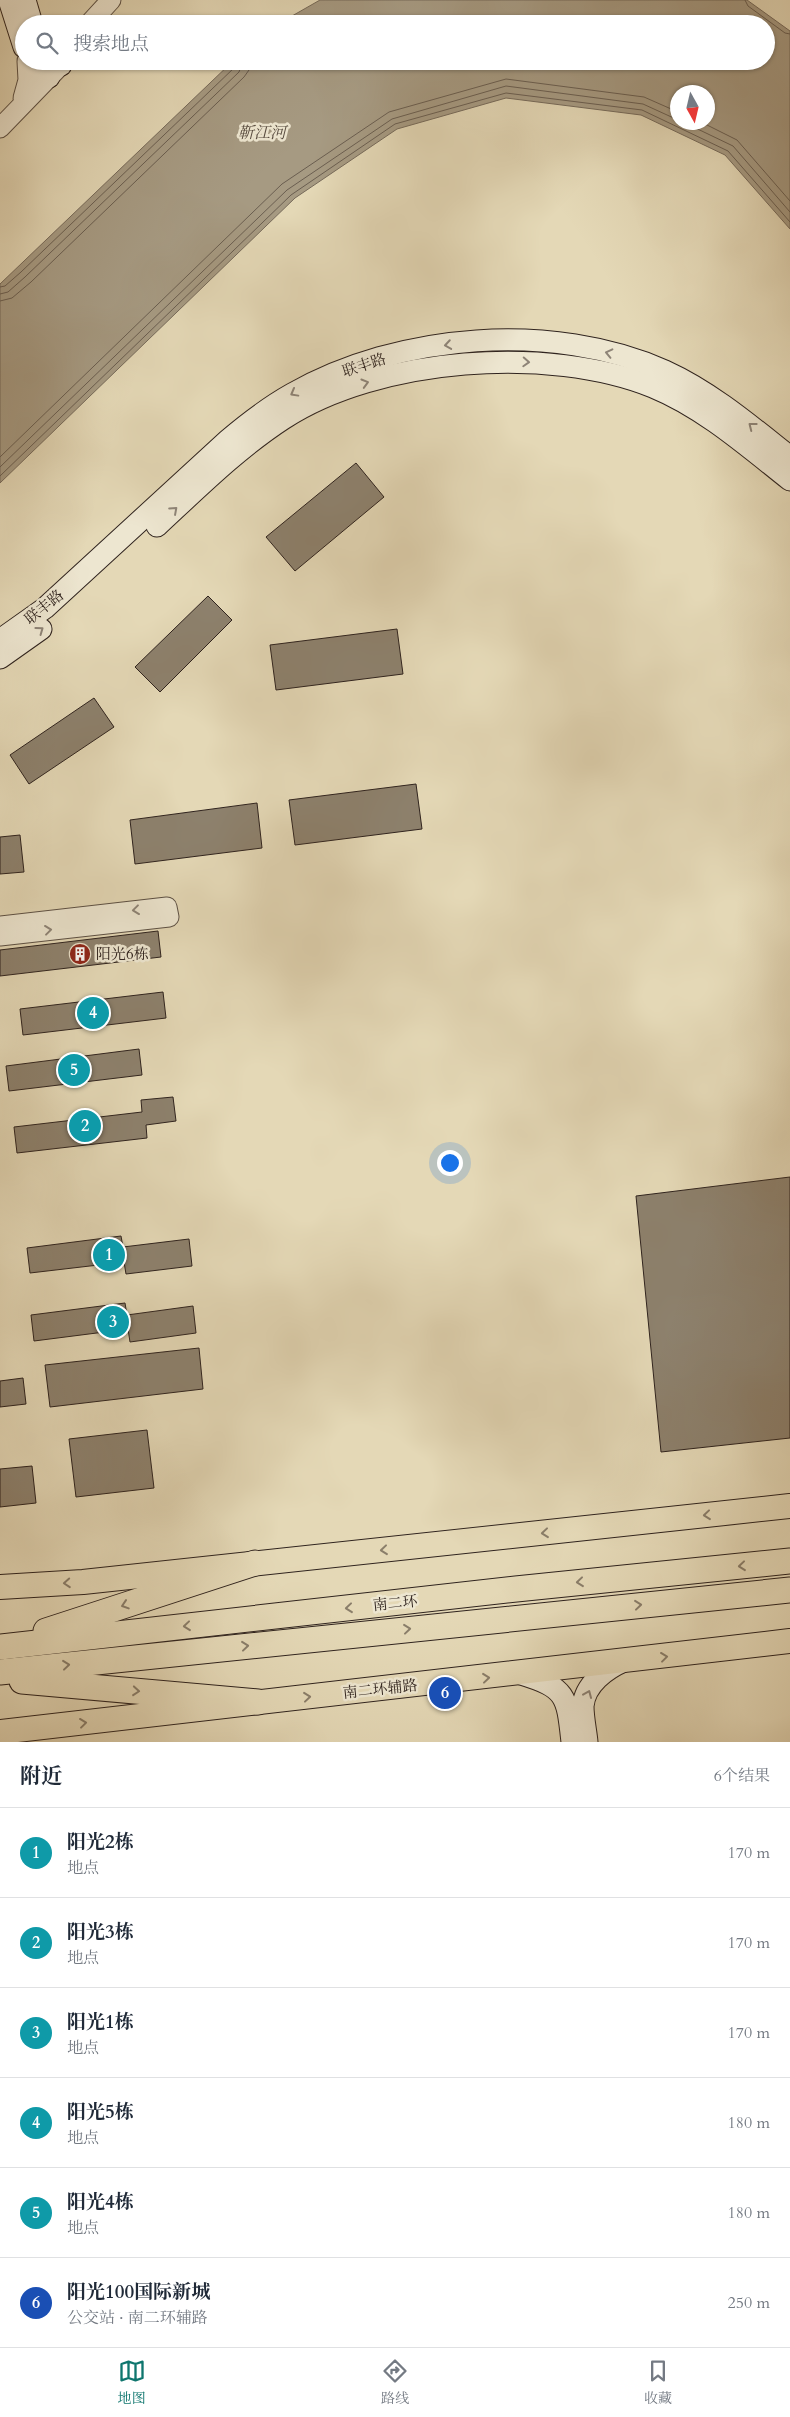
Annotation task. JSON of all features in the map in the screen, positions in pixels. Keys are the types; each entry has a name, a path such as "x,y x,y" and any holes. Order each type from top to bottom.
{"highway":[{"name":"南二环","path":"0,1646 790,1561"},
{"path":"0,1646 255,1563"},
{"name":"南二环","path":"0,1672 790,1590"},
{"path":"0,1679 258,1702"}],"main road":[{"path":"9,0 15,19"},
{"name":"联丰路","path":"0,640 45,608 228,440 257,416 293,393 332,375 397,354 475,341 519,340 566,343 618,355 665,371 694,387 750,425 790,457"},
{"name":"联丰路","path":"0,658 46,626 254,439 285,417 318,401 359,385 398,374 436,367 521,362 569,366 620,376 653,387 684,402 714,421 790,480"},
{"path":"0,1587 83,1582 790,1506"},
{"name":"南二环辅路","path":"0,1732 790,1642"},
{"path":"587,1742 583,1706 587,1694 593,1683 603,1674 624,1661"},
{"path":"521,1674 546,1681 559,1690 567,1706 572,1742"},
{"path":"24,1742 48,1727"}],"street":[{"path":"97,15 111,0"},
{"path":"105,15 118,0"},
{"path":"0,120 23,98 45,70"},
{"path":"0,128 45,70"},
{"path":"0,926 167,907 169,916 0,936"}],"water":[{"name":"靳江河","path":"320,0 747,0 768,15 294,15"},
{"name":"靳江河","path":"775,20 790,31 790,229 725,155 672,130 715,130 715,85 670,85 670,129 641,115 506,98 397,129 295,198 0,483 0,284 224,70 775,70"}],"building":[{"path":"356,463 384,497 295,571 266,537"},
{"path":"208,596 232,620 160,692 135,667"},
{"path":"397,629 403,674 276,690 270,645"},
{"path":"94,698 114,727 29,784 10,755"},
{"path":"416,784 422,829 295,845 289,800"},
{"path":"257,803 262,848 135,864 130,820"},
{"path":"20,835 24,872 0,874 0,837"},
{"name":"阳光6栋","path":"158,931 161,957 0,976 0,950"},
{"path":"163,992 166,1018 23,1035 20,1009"},
{"path":"139,1049 142,1075 9,1091 6,1066"},
{"path":"173,1097 176,1121 146,1125 147,1138 17,1153 14,1127 142,1112 141,1100"},
{"path":"790,1177 790,1438 661,1452 636,1196"},
{"path":"121,1236 123,1247 189,1239 192,1266 126,1274 124,1262 30,1273 27,1248"},
{"path":"125,1303 127,1315 193,1306 196,1333 130,1342 128,1329 34,1341 31,1315"},
{"path":"199,1348 203,1389 50,1407 45,1365"},
{"path":"23,1378 26,1404 0,1407 0,1381"},
{"path":"147,1430 154,1488 76,1497 69,1439"},
{"path":"32,1466 36,1503 0,1507 0,1469"}],"place":[{"name":"阳光6栋","path":"80,954"},
{"name":"阳光5栋","path":"93,1013"},
{"name":"阳光4栋","path":"74,1070"},
{"name":"阳光3栋","path":"85,1126"},
{"name":"阳光2栋","path":"109,1255"},
{"name":"阳光1栋","path":"113,1322"},
{"name":"阳光100国际新城","path":"445,1693"}]}
